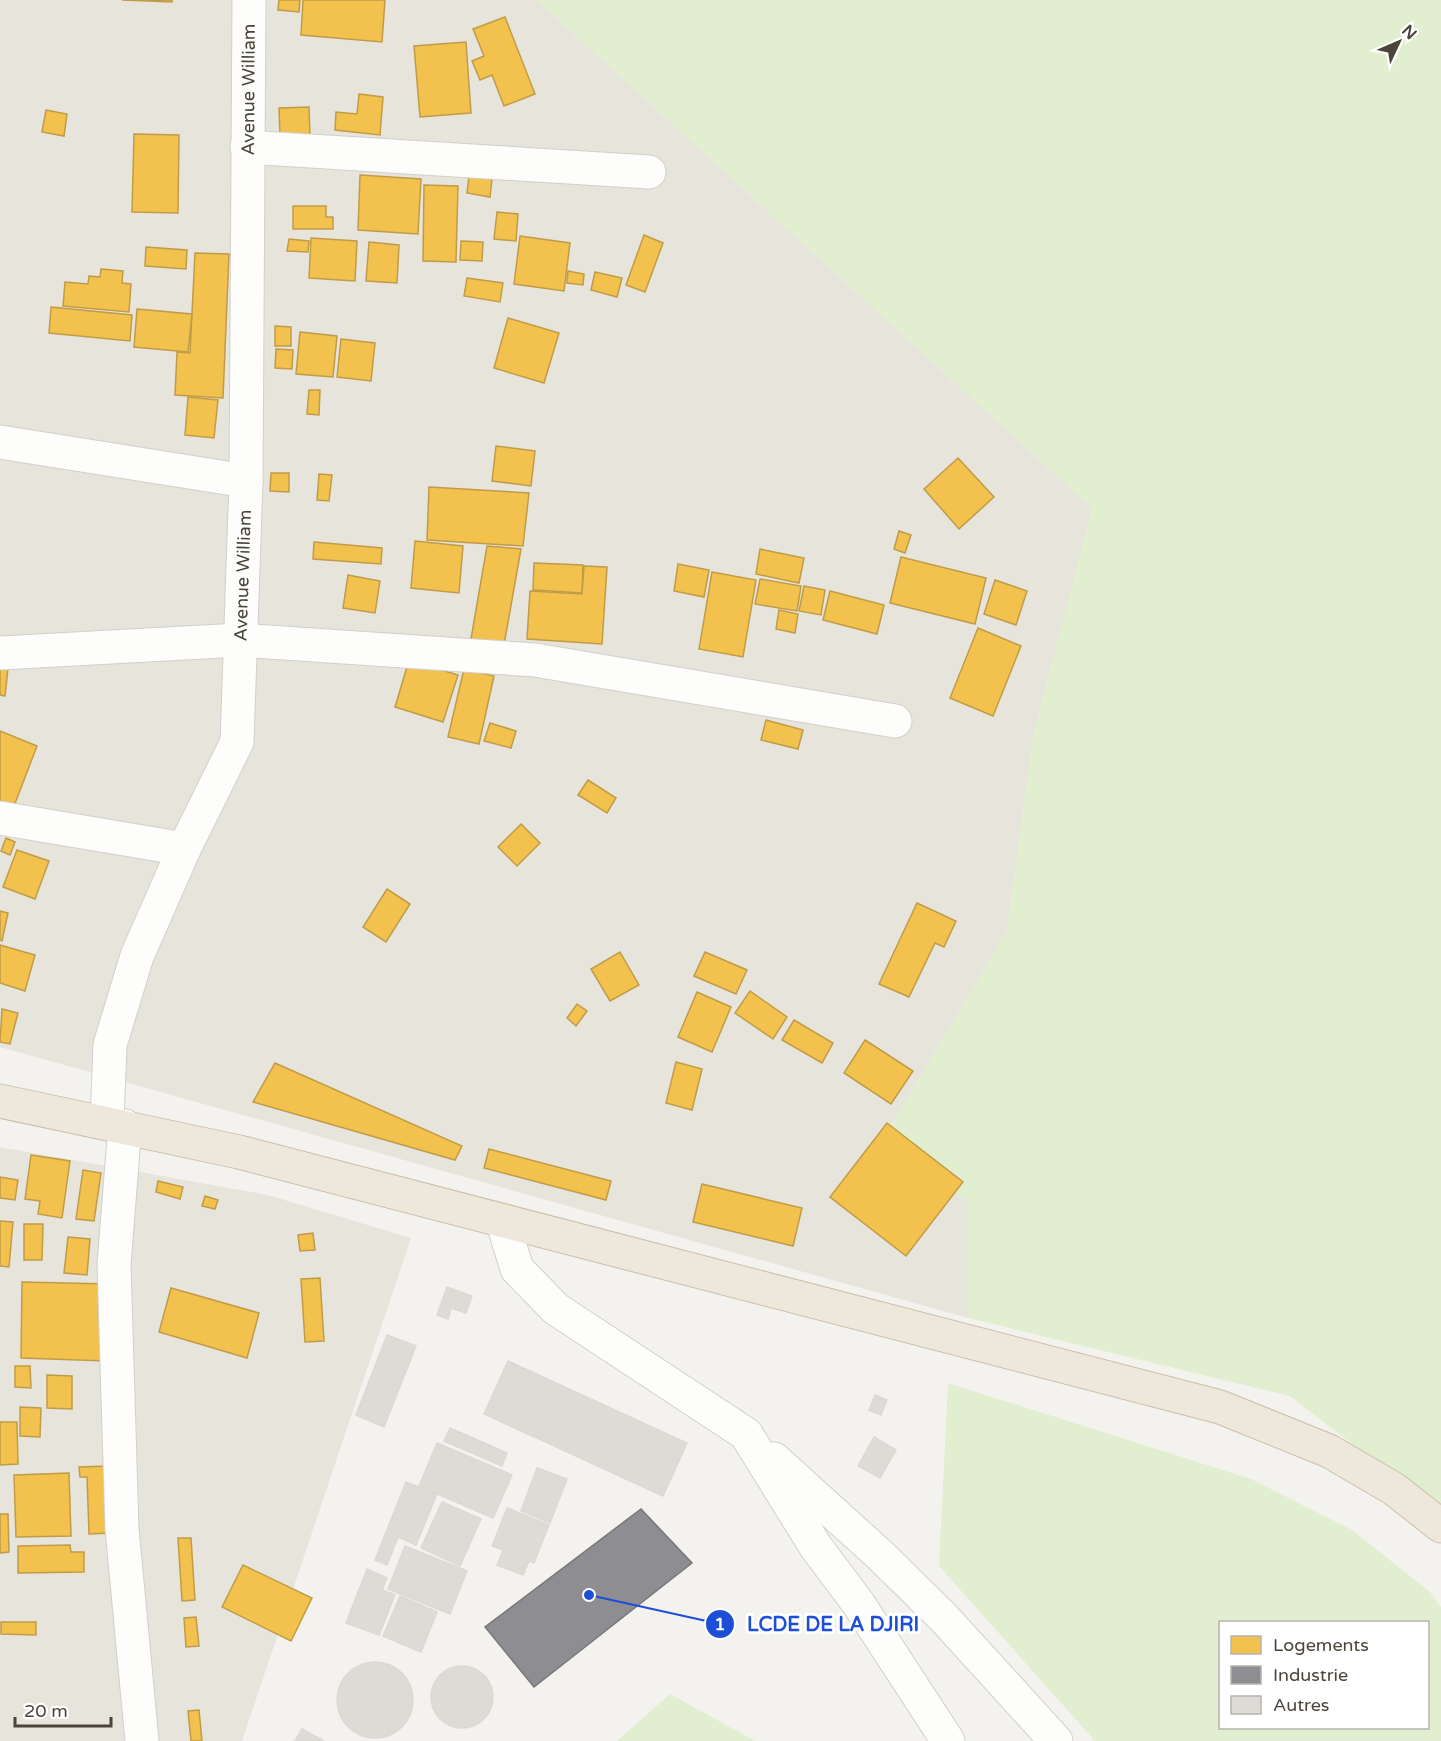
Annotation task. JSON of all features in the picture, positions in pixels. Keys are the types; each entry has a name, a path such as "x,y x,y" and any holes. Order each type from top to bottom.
{"highway":[{"path":"0,1101 239,1152 503,1223 1220,1407 1329,1451 1394,1489 1441,1526"}],"street":[{"name":"Avenue William","path":"142,1741 123,1529 114,1264 116,1124 110,1045 137,956 184,849 237,742 246,481 249,0"},
{"path":"247,147 649,172"},
{"path":"0,442 246,481"},
{"path":"0,653 240,640 535,660 895,721"},
{"path":"0,818 184,849"},
{"path":"503,1223 517,1269 556,1309 747,1434 935,1609 1056,1741"},
{"path":"747,1434 816,1547 858,1603 948,1741"}],"shaded area":[{"path":"0,0 537,0 1092,508 1028,776 1007,931 885,1136 968,1202 968,1318 0,1047"},
{"path":"0,1147 268,1195 411,1238 242,1741 0,1741"}],"green space":[{"path":"537,0 1441,0 1441,1513 1290,1396 968,1318 968,1202 885,1136 1007,931 1033,736 1092,508"},
{"path":"948,1383 1251,1479 1352,1530 1430,1592 1441,1607 1441,1741 1095,1741 939,1566"},
{"path":"670,1694 755,1741 617,1741"}],"building: Logements":[{"path":"122,0 172,0 172,2"},
{"path":"279,0 300,0 299,12 278,10"},
{"path":"303,0 385,0 382,42 301,35"},
{"path":"505,17 535,94 504,106 492,75 480,80 472,61 484,56 473,29"},
{"path":"466,42 471,113 420,117 414,46"},
{"path":"359,94 383,97 380,135 335,130 336,112 357,114"},
{"path":"309,107 310,136 280,136 279,108"},
{"path":"46,110 67,114 64,136 42,132"},
{"path":"134,134 179,135 178,213 132,212"},
{"path":"360,175 421,179 418,234 358,230"},
{"path":"469,176 492,179 490,197 467,193"},
{"path":"424,185 458,186 456,262 423,261"},
{"path":"293,206 326,206 326,217 333,217 333,229 293,229"},
{"path":"497,212 518,214 516,241 494,239"},
{"path":"644,235 663,243 645,292 626,285"},
{"path":"520,236 570,243 564,291 514,284"},
{"path":"311,238 357,241 355,281 309,278"},
{"path":"289,239 309,241 308,252 287,251"},
{"path":"461,241 483,242 482,261 460,260"},
{"path":"369,242 399,245 397,283 366,281"},
{"path":"146,247 187,250 186,269 145,266"},
{"path":"195,253 229,254 223,398 175,395 177,352 190,353"},
{"path":"101,269 123,271 122,283 131,284 129,312 63,306 65,282 88,284 89,276 100,277"},
{"path":"568,271 584,274 583,285 567,283"},
{"path":"595,272 622,278 617,297 591,290"},
{"path":"467,278 503,283 500,302 464,296"},
{"path":"51,307 132,315 130,341 49,333"},
{"path":"137,309 192,314 188,352 134,347"},
{"path":"508,318 559,333 544,383 494,368"},
{"path":"275,326 291,327 291,346 275,346"},
{"path":"300,332 337,336 333,377 296,374"},
{"path":"341,339 375,343 371,381 337,377"},
{"path":"276,349 293,350 292,369 275,368"},
{"path":"309,390 320,390 319,415 307,414"},
{"path":"188,397 218,400 214,438 185,435"},
{"path":"496,446 535,451 531,486 492,481"},
{"path":"958,458 994,497 959,529 924,489"},
{"path":"271,473 289,473 289,492 270,491"},
{"path":"319,474 332,475 329,501 317,500"},
{"path":"429,487 529,493 523,546 427,540"},
{"path":"899,531 911,535 905,553 894,549"},
{"path":"415,541 463,546 459,593 411,588"},
{"path":"314,542 382,548 381,564 313,559"},
{"path":"487,546 521,549 504,645 471,639"},
{"path":"760,549 804,558 799,583 756,574"},
{"path":"901,557 986,578 975,624 890,603"},
{"path":"534,563 583,565 582,593 533,590"},
{"path":"678,564 709,570 704,597 674,591"},
{"path":"584,566 607,567 602,644 527,639 530,591 582,594"},
{"path":"712,572 756,580 743,657 699,649"},
{"path":"348,575 380,581 375,613 343,608"},
{"path":"760,579 801,586 797,611 755,604"},
{"path":"995,580 1027,591 1016,625 984,614"},
{"path":"804,586 825,590 821,615 799,611"},
{"path":"830,591 884,605 877,634 823,620"},
{"path":"779,610 798,614 795,633 776,629"},
{"path":"978,628 1021,646 993,716 950,698"},
{"path":"409,660 458,675 443,722 395,707"},
{"path":"0,668 8,668 5,696 0,695"},
{"path":"464,669 494,676 479,744 448,737"},
{"path":"766,720 803,730 798,749 761,740"},
{"path":"490,723 516,731 511,748 484,741"},
{"path":"0,731 37,746 14,806 0,801"},
{"path":"588,780 616,798 607,813 578,795"},
{"path":"521,824 540,843 517,866 498,847"},
{"path":"6,838 15,842 10,855 1,851"},
{"path":"17,850 49,861 35,899 3,887"},
{"path":"387,889 410,904 386,942 363,927"},
{"path":"917,903 956,921 944,947 935,943 909,997 879,984"},
{"path":"0,911 8,913 2,941 0,940"},
{"path":"0,945 35,955 25,991 0,983"},
{"path":"620,952 639,985 610,1001 591,969"},
{"path":"705,952 747,970 736,994 694,976"},
{"path":"750,991 787,1017 773,1039 735,1013"},
{"path":"697,992 731,1007 712,1052 678,1037"},
{"path":"577,1004 587,1011 576,1026 567,1018"},
{"path":"2,1009 18,1013 10,1044 0,1042"},
{"path":"794,1020 833,1043 822,1063 782,1040"},
{"path":"865,1040 913,1071 891,1104 844,1073"},
{"path":"676,1062 702,1069 692,1110 666,1103"},
{"path":"275,1063 462,1146 455,1160 253,1102"},
{"path":"887,1123 963,1182 906,1256 830,1197"},
{"path":"489,1149 611,1181 606,1200 484,1168"},
{"path":"31,1155 70,1161 62,1218 38,1214 40,1201 25,1199"},
{"path":"83,1170 101,1173 94,1221 76,1219"},
{"path":"0,1177 18,1180 15,1200 0,1198"},
{"path":"158,1181 183,1187 180,1199 156,1192"},
{"path":"702,1184 802,1208 793,1246 693,1222"},
{"path":"205,1196 218,1200 215,1209 202,1206"},
{"path":"0,1221 13,1222 9,1267 0,1266"},
{"path":"24,1224 43,1224 42,1260 24,1260"},
{"path":"313,1233 315,1250 300,1251 298,1235"},
{"path":"68,1237 90,1239 87,1275 64,1273"},
{"path":"320,1278 324,1341 305,1342 301,1279"},
{"path":"22,1282 109,1284 107,1361 21,1358"},
{"path":"171,1288 259,1313 247,1358 159,1332"},
{"path":"15,1366 30,1366 31,1388 15,1387"},
{"path":"47,1375 72,1376 72,1409 47,1408"},
{"path":"20,1407 41,1408 40,1437 20,1436"},
{"path":"0,1422 17,1422 18,1464 0,1465"},
{"path":"109,1466 111,1533 89,1534 87,1477 80,1477 79,1467"},
{"path":"69,1473 71,1536 16,1537 14,1475"},
{"path":"0,1514 8,1514 9,1552 0,1553"},
{"path":"178,1538 191,1538 195,1600 182,1601"},
{"path":"70,1545 71,1552 84,1552 84,1572 18,1573 18,1546"},
{"path":"243,1565 312,1598 291,1641 222,1607"},
{"path":"196,1617 199,1646 186,1647 184,1618"},
{"path":"1,1622 36,1622 36,1635 1,1634"},
{"path":"199,1710 202,1741 191,1741 188,1711"}],"building: Industrie":[{"path":"641,1509 692,1563 534,1687 485,1627"}],"building: Autres":[{"path":"447,1287 472,1296 466,1313 451,1308 448,1319 437,1315"},
{"path":"387,1335 416,1346 384,1427 356,1415"},
{"path":"508,1361 687,1443 663,1496 484,1414"},
{"path":"875,1395 887,1400 881,1415 869,1410"},
{"path":"450,1428 507,1453 502,1466 444,1441"},
{"path":"874,1437 896,1450 880,1478 858,1466"},
{"path":"437,1443 512,1475 493,1518 419,1486"},
{"path":"537,1468 567,1479 550,1523 521,1511"},
{"path":"406,1482 437,1494 416,1545 398,1537 387,1565 375,1560"},
{"path":"442,1502 481,1519 460,1566 421,1548"},
{"path":"507,1508 549,1525 534,1563 529,1561 523,1575 497,1565 503,1550 492,1546"},
{"path":"405,1546 467,1571 450,1614 388,1589"},
{"path":"367,1569 387,1578 382,1590 395,1595 379,1635 346,1623"},
{"path":"400,1596 437,1612 421,1652 383,1636"},
{"path":"375,1662 389,1665 402,1673 410,1686 413,1700 410,1714 402,1727 389,1735 375,1738 361,1735 348,1727 340,1714 337,1700 340,1686 348,1673 361,1665"},
{"path":"462,1666 484,1675 493,1697 484,1719 462,1728 440,1719 431,1697 440,1675"},
{"path":"302,1729 324,1741 295,1741"}],"place":[{"name":"LCDE DE LA DJIRI","path":"589,1595"}]}
